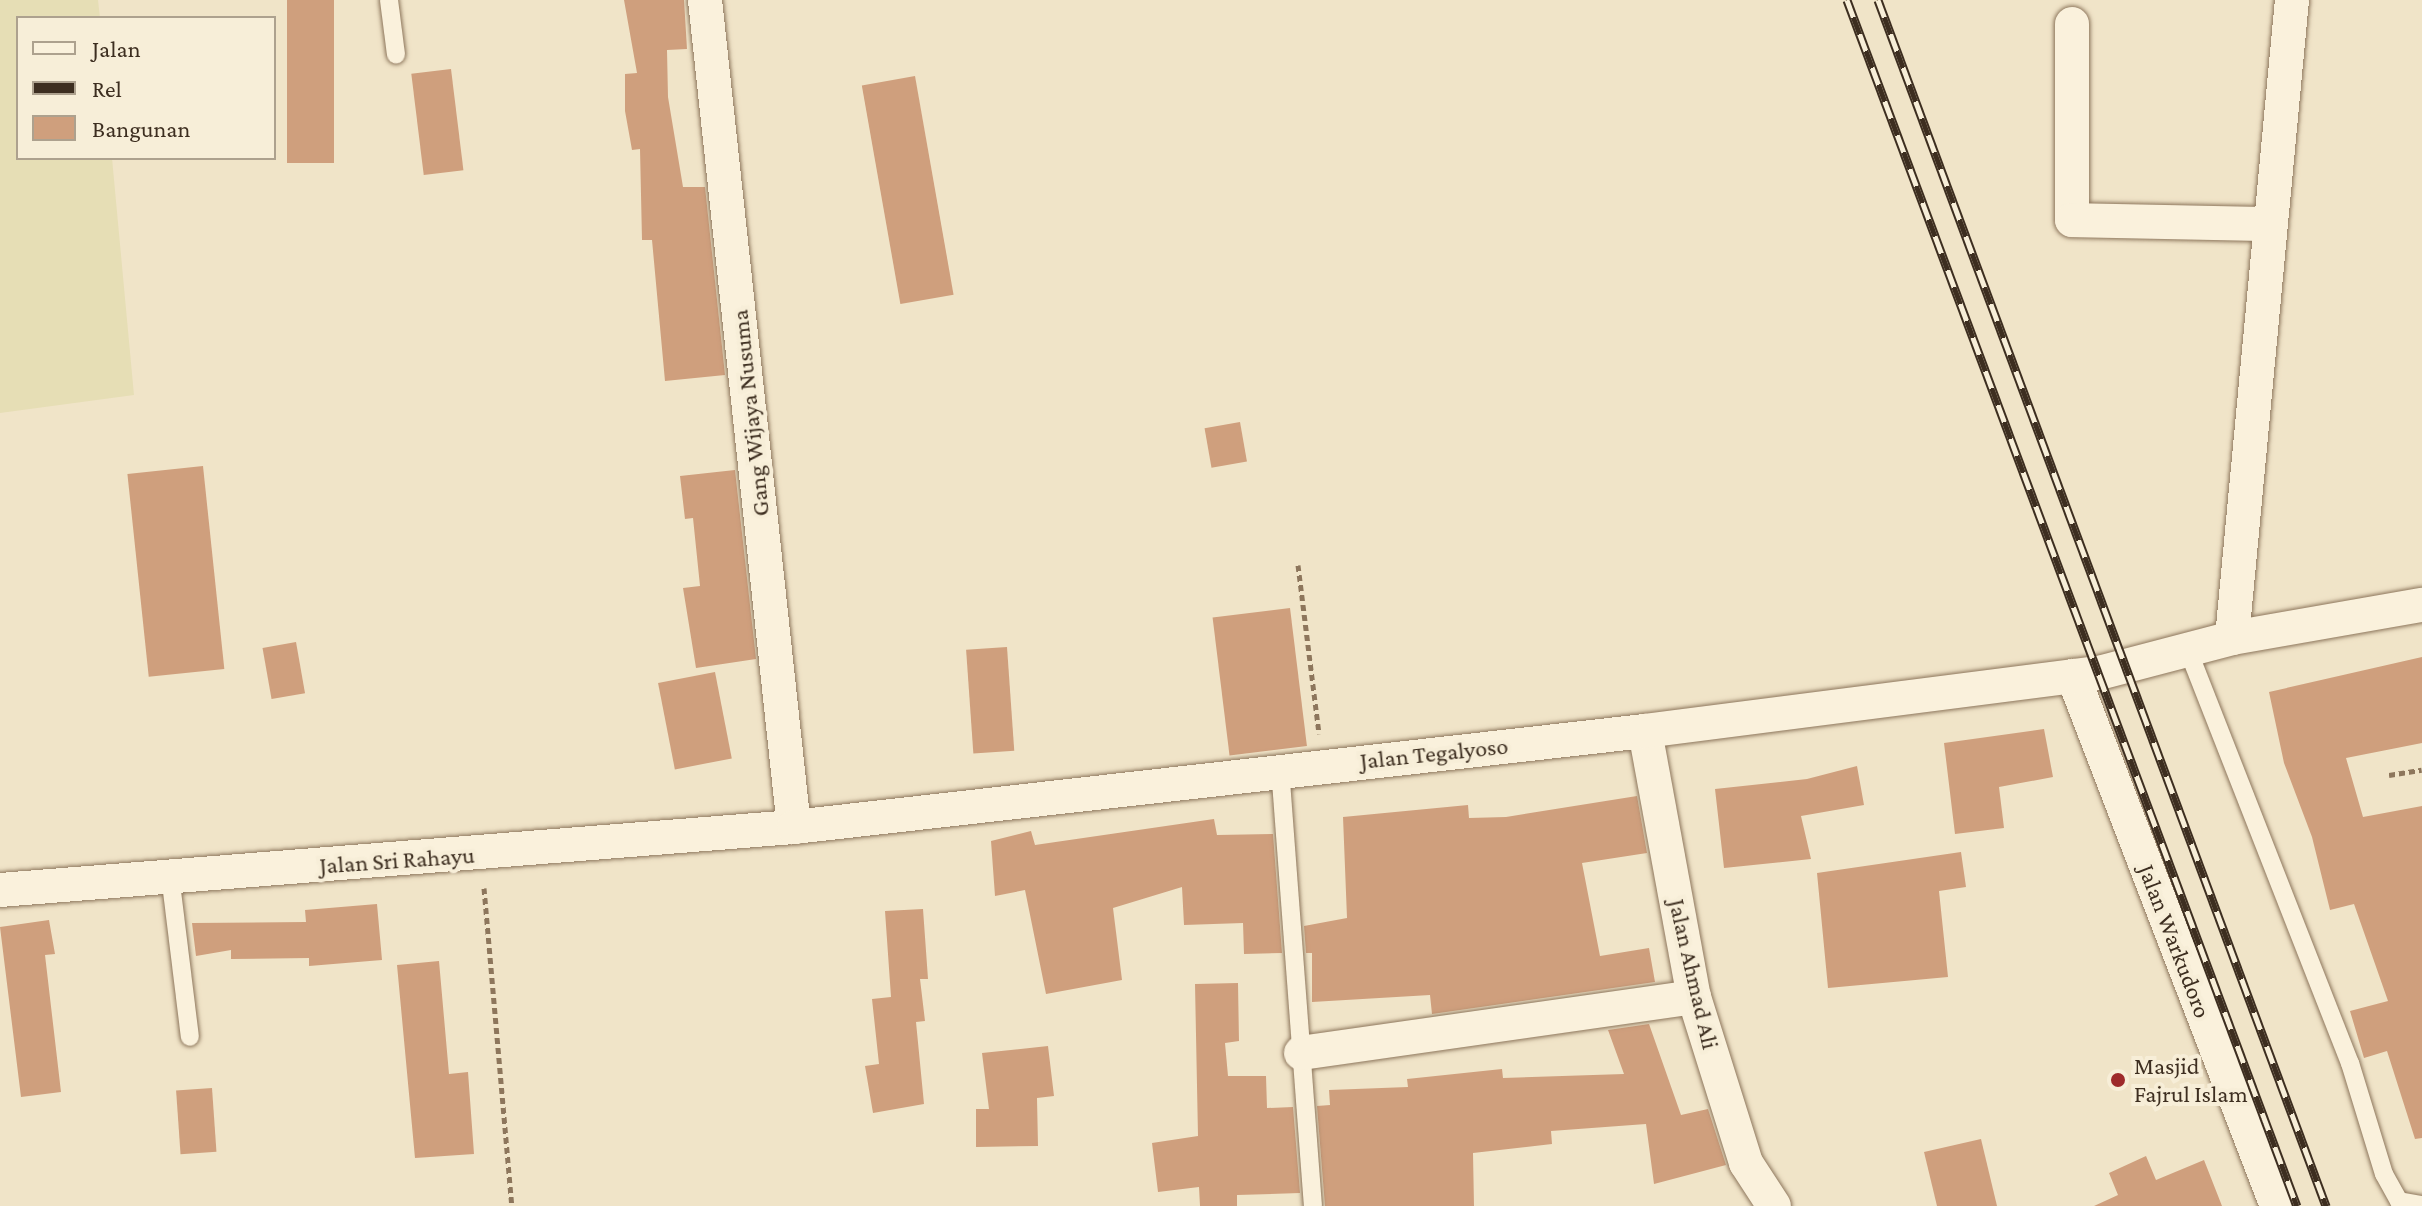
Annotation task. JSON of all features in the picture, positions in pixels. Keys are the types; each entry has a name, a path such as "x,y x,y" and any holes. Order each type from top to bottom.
{"street":[{"name":"Gang Wijaya Nusuma","path":"705,0 794,827"},
{"path":"2232,638 2292,0"},
{"path":"2072,24 2072,220 2270,224"},
{"name":"Jalan Tegalyoso","path":"794,827 1280,768 1645,731 2073,676 2232,638 2422,605"},
{"name":"Jalan Warkudoro","path":"2073,676 2277,1206"},
{"name":"Jalan Ahmad Ali","path":"1645,731 1694,997 1746,1163 1774,1206"},
{"name":"Jalan Sri Rahayu","path":"0,890 794,827"},
{"path":"1301,1053 1694,997"}],"lane":[{"path":"389,0 396,55"},
{"path":"2188,650 2350,1063 2384,1174 2399,1201 2422,1205"},
{"path":"1280,768 1313,1206"},
{"path":"170,875 190,1037"}],"path":[{"path":"1298,565 1322,764"},
{"path":"2389,775 2422,770"},
{"path":"480,854 512,1206"}],"shaded area":[{"path":"0,0 98,0 100,16 16,16 16,160 112,160 134,395 0,413"}],"building":[{"path":"287,0 334,0 334,163 287,163"},
{"path":"624,0 684,0 687,49 667,50 668,97 683,187 705,187 725,375 665,381 652,240 642,240 640,149 632,150 625,111 625,74 637,73"},
{"path":"451,69 463,170 424,175 411,74"},
{"path":"915,76 954,295 900,304 862,85"},
{"path":"1240,422 1247,461 1211,468 1205,428"},
{"path":"203,466 224,669 149,677 127,474"},
{"path":"735,470 756,659 696,668 683,588 700,586 693,518 685,519 680,476"},
{"path":"1290,608 1307,746 1230,755 1213,618"},
{"path":"296,642 305,693 272,699 263,648"},
{"path":"1007,647 1014,751 973,754 966,650"},
{"path":"2422,657 2422,743 2346,758 2363,817 2422,806 2422,1138 2415,1139 2387,1051 2364,1058 2350,1011 2388,1001 2354,904 2330,910 2312,837 2284,763 2269,692"},
{"path":"715,672 732,758 675,769 658,683"},
{"path":"2044,729 2053,777 1999,787 2004,828 1955,834 1944,743"},
{"path":"1857,766 1864,805 1801,816 1811,859 1724,868 1715,789 1807,779"},
{"path":"1637,796 1647,853 1582,863 1600,956 1649,948 1655,982 1432,1014 1430,995 1312,1002 1312,953 1306,953 1304,926 1347,918 1343,817 1468,805 1469,818 1506,817"},
{"path":"1214,819 1217,835 1273,834 1282,953 1244,954 1243,923 1184,925 1182,887 1113,908 1122,980 1046,994 1025,890 995,896 991,841 1031,831 1035,845"},
{"path":"1961,852 1966,887 1939,891 1948,977 1828,988 1817,873"},
{"path":"377,904 382,960 309,966 309,958 231,959 231,950 196,956 192,923 306,922 305,910"},
{"path":"923,909 928,979 920,979 925,1021 916,1022 924,1104 873,1113 865,1066 879,1064 872,999 891,997 885,911"},
{"path":"49,920 55,954 45,955 61,1092 21,1097 0,927"},
{"path":"439,961 449,1074 468,1072 474,1154 415,1158 397,965"},
{"path":"1238,983 1239,1041 1225,1043 1228,1076 1266,1076 1267,1108 1293,1107 1300,1193 1237,1195 1237,1206 1200,1206 1199,1187 1158,1192 1152,1143 1198,1136 1195,984"},
{"path":"1649,1024 1681,1115 1708,1109 1726,1165 1654,1184 1646,1124 1551,1131 1552,1144 1473,1153 1474,1206 1325,1206 1317,1106 1330,1105 1329,1090 1408,1087 1407,1079 1502,1069 1503,1078 1624,1074 1608,1030"},
{"path":"1048,1046 1054,1096 1037,1098 1038,1146 976,1147 976,1109 989,1109 982,1053"},
{"path":"212,1088 216,1152 181,1154 176,1091"},
{"path":"1981,1139 1997,1206 1937,1206 1924,1152"},
{"path":"2146,1156 2156,1180 2204,1160 2222,1206 2094,1206 2118,1195 2109,1173"}],"railway":[{"path":"1847,0 2297,1206"},
{"path":"1878,0 2326,1206"}],"place":[{"name":"Masjid Fajrul Islam","path":"2118,1080"}]}
